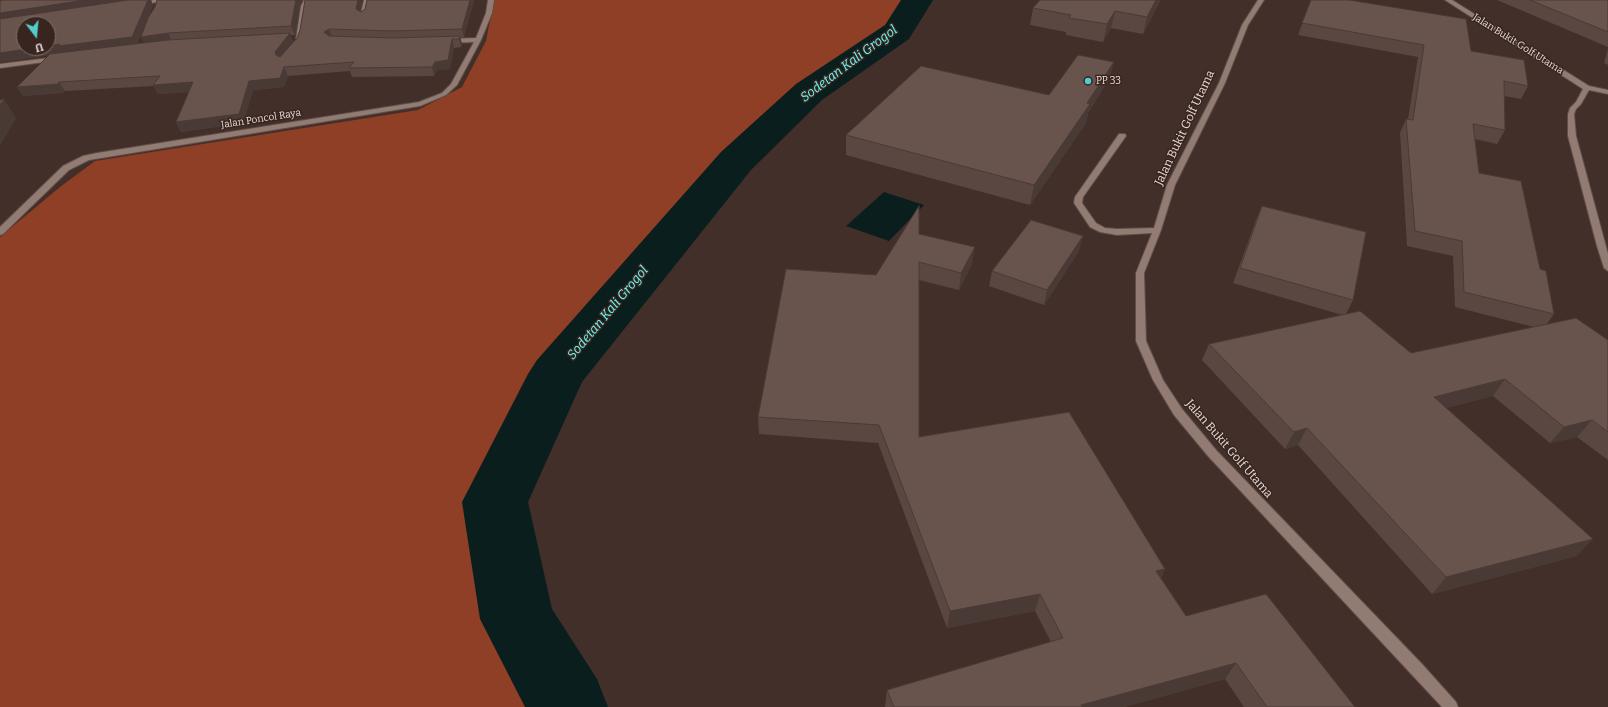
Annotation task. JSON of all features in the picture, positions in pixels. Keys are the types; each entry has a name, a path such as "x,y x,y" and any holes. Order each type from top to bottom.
{"street":[{"path":"363,17 367,0"},
{"name":"Jalan Poncol Raya","path":"0,232 66,168 86,158 113,152 420,104 444,94 454,85 478,40 489,13 491,0"},
{"name":"Jalan Bukit Golf Utama","path":"1261,0 1243,31 1213,103 1171,185 1157,230 1140,273 1141,341 1158,380 1178,412 1212,453 1418,669 1451,707"},
{"name":"Jalan Bukit Golf Utama","path":"1448,0 1587,88"},
{"path":"129,6 161,1"},
{"path":"157,8 161,1"},
{"path":"296,46 300,38 307,4"},
{"path":"292,39 300,38"},
{"path":"440,41 478,40"},
{"path":"0,66 62,58"},
{"path":"1608,92 1587,88 1579,103 1573,108 1571,114 1572,136 1608,268"},
{"path":"1122,136 1079,197 1078,203 1093,225 1103,230 1117,232 1157,230"}],"shaded area":[{"path":"494,0 917,0 897,32 809,92 736,161 557,374 495,502 517,619 568,707 0,707 0,237 60,187 95,161 418,110 462,87 486,41"}],"water":[{"path":"884,192 924,205 889,241 846,226"}],"building":[{"path":"85,0 0,13 0,1"},
{"path":"128,0 148,0 132,37 58,46 60,44 56,45 56,16 20,16"},
{"path":"157,0 296,0 291,26 168,33 141,37"},
{"path":"305,0 358,0 356,9 361,12 365,9 367,0 470,0 462,29 392,31 329,29 324,32 329,36 392,38 460,36 459,39 452,39 448,60 435,62 432,67 349,68 354,62 284,67 280,78 249,81 239,114 176,122 193,82 153,85 160,76 59,82 58,84 17,87 48,56 56,56 56,53 168,40 290,33 275,52 276,55 280,57 297,38 300,30"},
{"path":"1040,0 1156,0 1147,17 1115,11 1107,24 1069,18 1071,15 1033,8"},
{"path":"1311,0 1349,0 1466,19 1471,51 1524,60 1528,86 1504,81 1505,130 1473,124 1479,173 1521,181 1540,269 1546,271 1554,314 1464,292 1462,241 1415,231 1406,119 1413,120 1424,45 1302,23"},
{"path":"1530,0 1608,0 1608,32"},
{"path":"16,17 16,51 0,53 0,19"},
{"path":"1078,55 1114,62 1087,103 1090,104 1034,185 846,135 921,66 1049,95"},
{"path":"4,99 0,106 0,100"},
{"path":"919,206 919,234 975,247 961,273 919,262 919,437 1069,412 1165,569 1156,571 1186,616 1266,594 1355,707 1267,707 1236,663 1081,705 1082,707 894,707 887,690 1063,638 1040,594 950,611 879,425 758,417 786,269 876,275"},
{"path":"1262,206 1366,232 1353,300 1240,268"},
{"path":"1031,220 1083,236 1047,290 992,271"},
{"path":"1360,311 1411,353 1576,318 1608,340 1608,432 1592,420 1564,427 1505,379 1434,397 1593,539 1446,577 1307,428 1294,432 1209,344"}],"waterway":[{"name":"Sodetan Kali Grogol","path":"568,707 517,619 495,502 557,374 736,161 809,92 897,32 917,0"}],"place":[{"name":"PP 33","path":"1088,81"}]}
